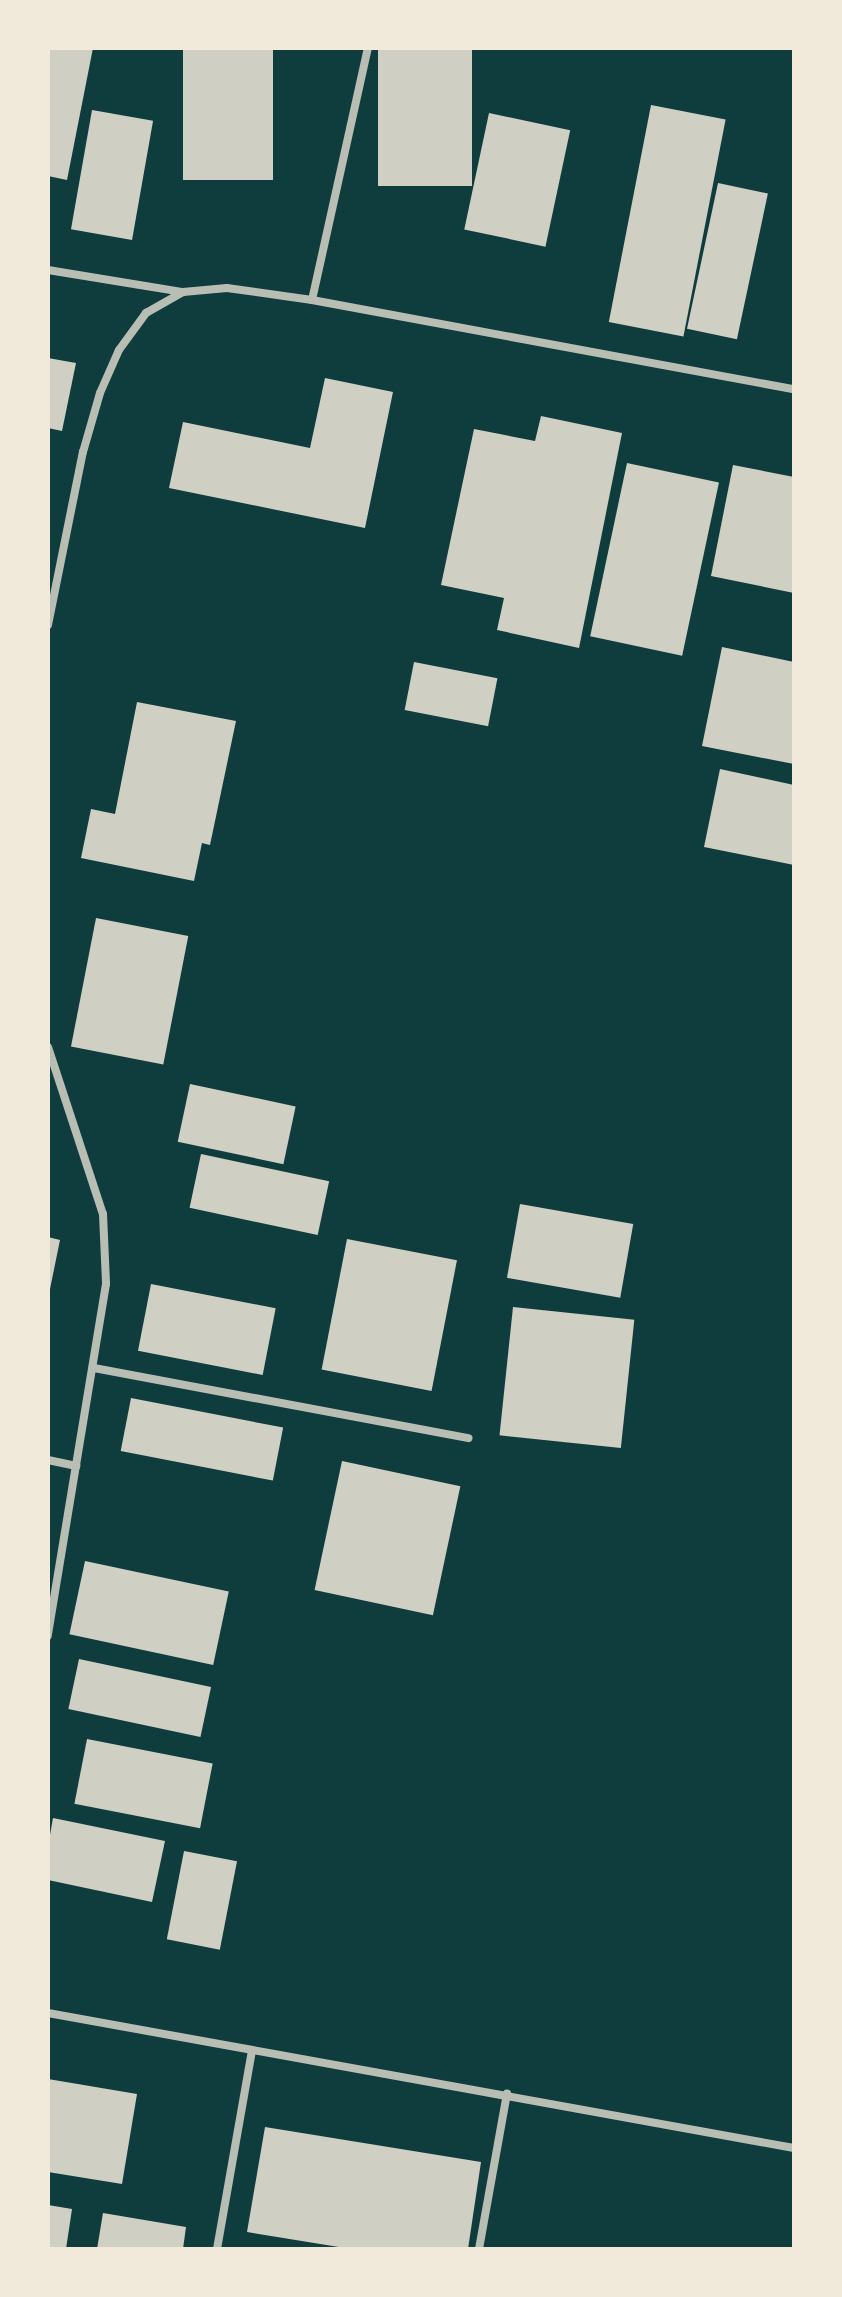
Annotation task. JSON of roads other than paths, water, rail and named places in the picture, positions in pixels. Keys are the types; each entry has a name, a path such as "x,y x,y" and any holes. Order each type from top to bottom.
{"street":[{"path":"312,300 368,48"},
{"path":"48,270 183,292 227,288 312,300 794,389"},
{"path":"48,625 83,452 100,393 119,350 146,313 183,292"},
{"path":"48,1047 103,1214 106,1284 48,1636"},
{"path":"94,1368 469,1438"},
{"path":"48,1460 76,1466"},
{"path":"48,2013 794,2148"},
{"path":"217,2249 252,2051"},
{"path":"479,2249 507,2094"}]}
